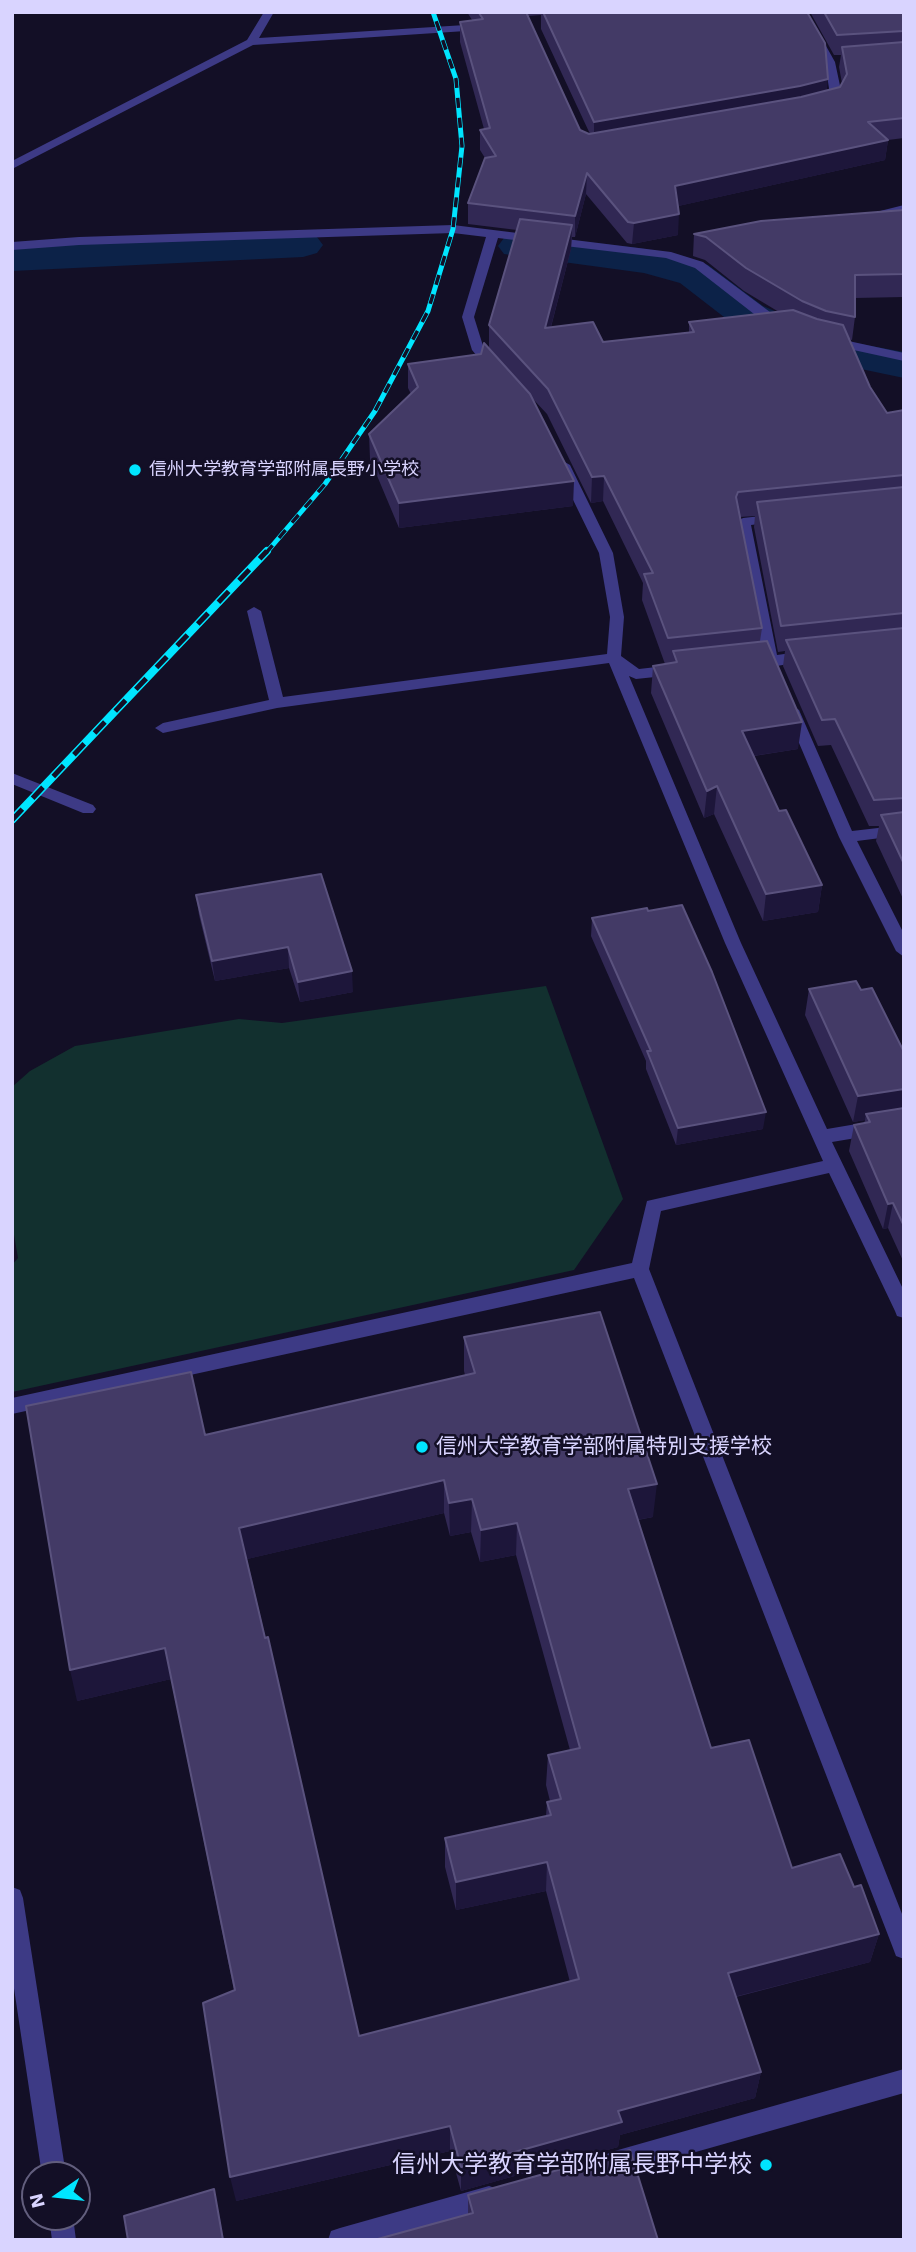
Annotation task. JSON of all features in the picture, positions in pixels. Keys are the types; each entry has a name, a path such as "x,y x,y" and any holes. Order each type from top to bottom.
{"street":[{"path":"251,42 269,12"},
{"path":"802,12 836,62 836,95 833,103 810,109"},
{"path":"12,166 251,42 491,26"},
{"path":"851,219 904,209"},
{"path":"12,246 79,241 453,229 667,255 699,265 767,318 792,328"},
{"path":"493,234 468,317 478,350 504,379"},
{"path":"667,255 694,250"},
{"path":"818,339 904,357"},
{"path":"557,453 606,553 617,617 614,658 733,943 904,1311"},
{"path":"773,666 743,522 797,516"},
{"path":"254,611 276,703"},
{"path":"730,664 773,666 824,654"},
{"path":"163,728 276,703 614,658 636,674 690,668"},
{"path":"787,698 847,837 904,951"},
{"path":"12,778 88,809"},
{"path":"847,837 904,830"},
{"path":"821,1137 904,1123"},
{"path":"834,1165 653,1206 640,1269 904,1948"},
{"path":"12,1406 640,1269"},
{"path":"12,1898 52,2161"},
{"path":"595,2168 904,2081"},
{"path":"341,2240 515,2191"}],"green space":[{"path":"546,986 623,1199 574,1270 12,1392 12,1265 18,1258 12,1223 12,1087 30,1071 75,1046 239,1019 282,1023"}],"building":[{"path":"526,12 580,130 589,134 801,97 840,87 847,74 842,47 904,42 904,118 868,122 888,140 675,186 679,214 634,223 628,222 587,173 575,216 468,203 485,158 496,156 480,130 490,128 460,22 483,19 479,13"},
{"path":"543,12 807,12 825,43 828,79 594,122"},
{"path":"824,12 904,12 904,31 837,35"},
{"path":"904,210 904,274 855,275 855,317 826,311 802,301 746,268 706,237 694,234 761,221"},
{"path":"520,219 572,225 545,328 593,322 603,342 694,332 689,322 793,310 843,325 870,387 887,413 904,410 904,475 738,492 736,497 762,628 668,638 644,574 653,573 604,476 592,477 548,389 489,325"},
{"path":"484,343 530,394 574,481 399,503 369,434 418,387 408,364 481,354"},
{"path":"904,487 904,613 781,626 757,502"},
{"path":"904,628 904,798 874,800 835,719 822,720 786,640"},
{"path":"767,641 802,722 742,731 779,811 786,810 822,885 766,894 717,786 707,791 653,666 677,662 673,651"},
{"path":"904,812 904,864 881,815"},
{"path":"321,874 352,971 298,982 288,947 212,961 196,895"},
{"path":"682,905 712,972 766,1112 678,1128 647,1051 651,1051 592,918"},
{"path":"856,981 861,990 872,988 904,1052 904,1089 858,1096 809,989"},
{"path":"904,1108 904,1226 893,1203 888,1204 854,1125 870,1122 866,1114"},
{"path":"600,1312 657,1484 628,1489 711,1748 749,1740 792,1868 840,1854 854,1887 861,1885 879,1934 728,1973 761,2072 618,2111 622,2122 461,2167 450,2126 230,2177 203,2003 235,1990 165,1648 70,1670 26,1406 191,1372 205,1435 475,1373 464,1337","holes":["444,1480 449,1503 472,1499 481,1530 517,1523 580,1748 548,1755 561,1799 547,1802 551,1815 445,1838 456,1882 547,1862 579,1979 359,2036 268,1637 265,1638 239,1528"]},
{"path":"630,2150 658,2240 374,2240 473,2213 468,2195"},
{"path":"214,2189 223,2240 128,2240 124,2216"}],"waterway":[{"path":"12,259 303,245"},
{"path":"518,246 646,261 694,274 748,315 833,351 904,365"}],"railway":[{"path":"266,553 325,484 375,411 428,311 453,229 462,146 456,79 433,12"},
{"path":"12,820 267,551"}],"place":[{"name":"信州大学教育学部附属長野小学校","path":"135,470"},
{"name":"信州大学教育学部附属特別支援学校","path":"422,1447"},
{"name":"信州大学教育学部附属長野中学校","path":"766,2165"}]}
